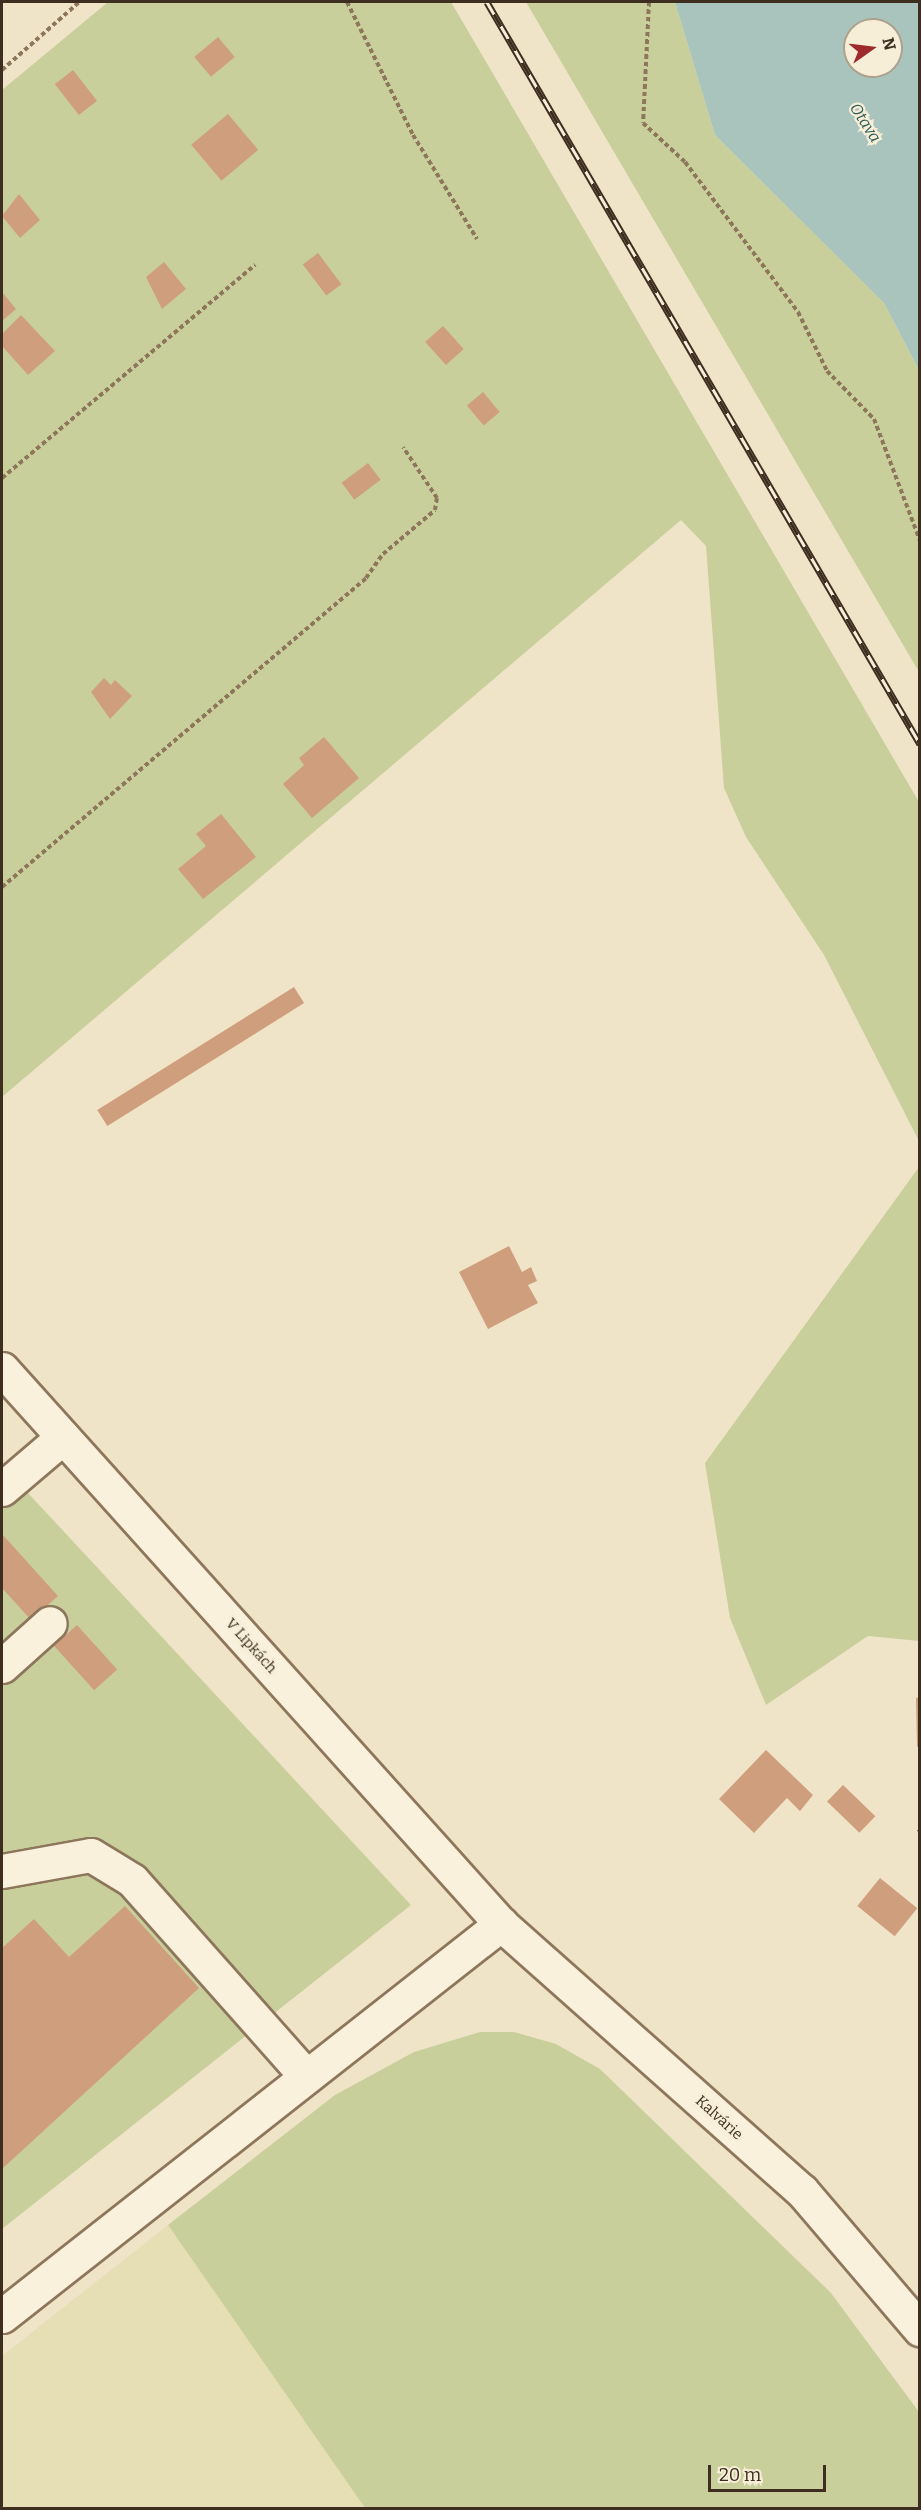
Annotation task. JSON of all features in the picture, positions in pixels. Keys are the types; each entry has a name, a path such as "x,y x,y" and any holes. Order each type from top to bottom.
{"street":[{"name":"V Lipkách","path":"2,1369 501,1924"},
{"path":"2,1489 63,1437"},
{"path":"2,1666 50,1623"},
{"path":"2,1871 91,1855 132,1880 306,2076"},
{"path":"2,2316 501,1924"},
{"name":"Kalvárie","path":"501,1924 802,2191 920,2329"}],"path":[{"path":"2,70 79,2"},
{"path":"346,2 413,135 477,239"},
{"path":"649,2 643,123 685,162 798,312 827,371 874,419 920,540"},
{"path":"2,478 255,265"},
{"path":"2,887 366,578 383,554 435,510 438,498 402,447"}],"shaded area":[{"path":"168,2225 365,2508 2,2508 2,2356"}],"green space":[{"path":"108,2 451,2 919,802 919,1141 824,955 746,837 724,788 706,546 681,520 2,1097 2,90"},
{"path":"526,2 675,2 715,135 884,303 919,370 919,672"},
{"path":"919,1167 919,1641 868,1636 766,1705 730,1618 705,1463"},
{"path":"2,1465 411,1905 2,2229"},
{"path":"480,2032 514,2032 556,2044 600,2069 831,2293 919,2412 919,2508 365,2508 168,2225 335,2095 414,2052"}],"water":[{"name":"Otava","path":"675,2 919,2 919,370 884,303 715,135"}],"building":[{"path":"218,37 235,57 211,77 194,57"},
{"path":"73,70 97,101 79,115 55,84"},
{"path":"228,114 258,150 221,181 191,145"},
{"path":"19,194 40,220 20,238 2,216"},
{"path":"318,253 341,284 326,296 303,264"},
{"path":"164,262 186,289 162,309 146,277"},
{"path":"2,292 16,309 2,321"},
{"path":"21,315 55,351 28,375 2,346 2,334"},
{"path":"443,326 464,349 446,365 425,342"},
{"path":"483,392 500,412 484,425 467,405"},
{"path":"368,463 381,480 354,500 342,483"},
{"path":"104,678 111,685 115,680 132,696 110,719 91,692"},
{"path":"324,737 359,778 312,818 283,784 304,765 299,758"},
{"path":"221,814 256,857 203,899 178,869 206,846 196,834"},
{"path":"294,987 304,1003 107,1126 97,1110"},
{"path":"509,1246 522,1272 531,1267 537,1281 528,1285 538,1303 488,1329 459,1272"},
{"path":"2,1534 58,1596 31,1620 2,1588"},
{"path":"77,1625 117,1670 94,1690 54,1646"},
{"path":"920,1697 920,1746 917,1747 916,1698"},
{"path":"766,1750 813,1795 800,1811 787,1798 754,1833 719,1799"},
{"path":"843,1785 875,1816 859,1833 827,1802"},
{"path":"880,1878 917,1908 895,1936 857,1906"},
{"path":"125,1906 199,1988 2,2169 2,1948 34,1919 69,1957"}],"railway":[{"path":"487,2 920,744"}]}
